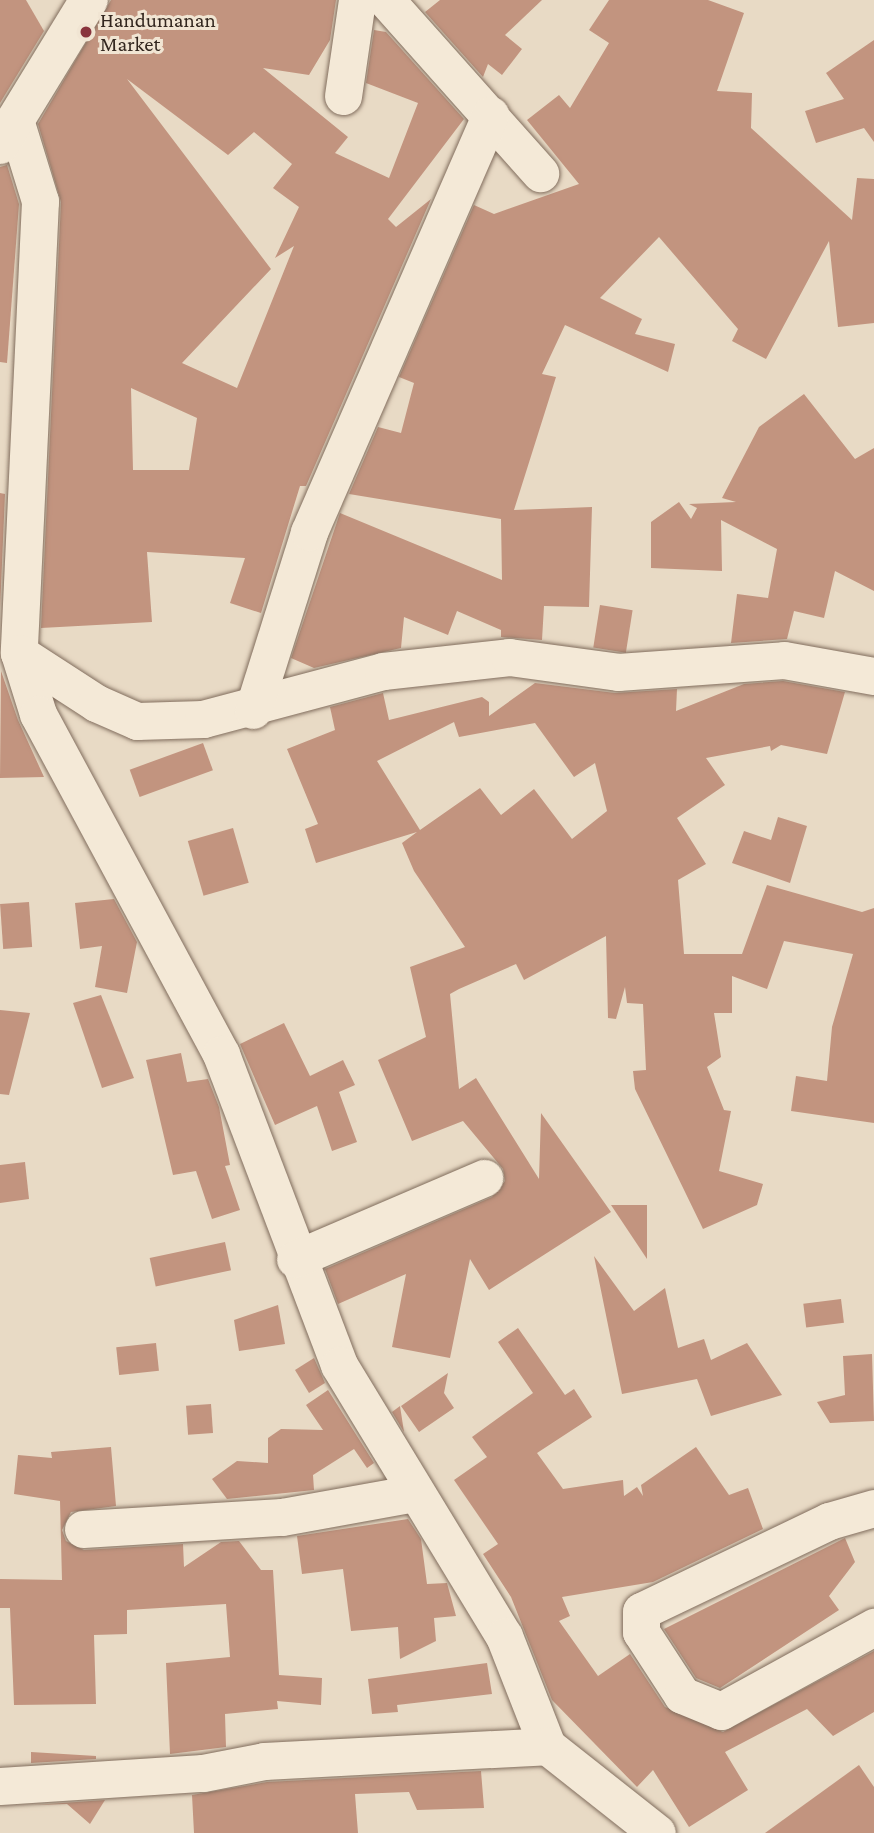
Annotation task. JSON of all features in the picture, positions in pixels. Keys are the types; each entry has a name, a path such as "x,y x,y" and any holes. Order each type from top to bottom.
{"street":[{"path":"343,96 357,0"},
{"path":"386,0 540,173"},
{"path":"80,4 8,134 40,201 41,226 19,653 38,714 221,1054 255,1131 295,1259 340,1365 504,1636 547,1746 618,1822 657,1833"},
{"path":"253,710 309,533 490,114"},
{"path":"19,653 96,703 137,721 253,710 383,671 509,657 618,673 784,660 874,676"},
{"path":"295,1259 484,1178"},
{"path":"83,1529 282,1517 416,1493"},
{"path":"874,1508 805,1531 641,1611 641,1632 682,1695 721,1711 874,1627"},
{"path":"0,1786 203,1773 264,1761 547,1746"}],"building":[{"path":"0,0 26,0 44,31 0,103"},
{"path":"111,0 336,0 330,40 309,75 263,68 348,137 335,153 389,178 418,103 366,83 374,30 386,32 464,119 388,219 396,227 431,199 306,486 300,486 261,613 230,603 245,558 147,552 152,622 41,628 61,202 38,124","holes":["127,79 228,155 254,132 292,164 273,188 299,207 275,258 294,246 237,388 182,363 271,269","131,388 197,418 189,470 133,470"]},
{"path":"440,0 542,0 505,35 522,49 502,75 488,64 483,77 425,12"},
{"path":"609,0 708,0 744,13 717,91 752,93 751,128 852,220 857,178 874,179 874,323 838,327 829,241 766,359 732,341 738,329 659,237 600,298 642,319 635,334 675,344 668,372 565,325 542,374 556,377 514,510 592,507 589,607 544,606 542,640 501,637 501,630 457,611 448,635 404,617 401,648 314,668 291,658 340,513 502,580 501,519 349,494 378,427 401,433 414,383 399,377 474,205 494,214 579,184 527,120 559,95 570,108 609,43 589,30"},
{"path":"874,40 874,142 864,128 816,143 805,111 844,99 826,73"},
{"path":"7,165 19,204 7,363 0,362 0,167"},
{"path":"804,394 855,459 874,448 874,591 835,571 824,618 794,611 787,639 731,643 737,594 768,598 777,549 721,520 722,571 651,568 651,522 679,502 691,519 697,508 689,504 736,502 722,498 759,427"},
{"path":"0,493 5,494 0,609"},
{"path":"600,605 633,610 626,653 593,647"},
{"path":"1,671 18,720 44,777 0,778"},
{"path":"783,681 845,692 827,754 781,745 771,751 770,746 706,758 725,785 677,818 706,864 678,880 684,954 742,954 767,885 862,912 874,908 874,1123 791,1111 796,1076 827,1081 832,1027 853,954 784,941 767,989 732,976 732,1013 714,1013 721,1057 707,1067 724,1110 731,1111 719,1171 763,1184 757,1205 703,1229 635,1089 633,1071 646,1070 643,1004 627,1003 625,987 616,1019 608,1018 606,936 524,980 516,964 459,989 450,994 459,1089 476,1078 539,1179 541,1113 611,1212 489,1290 470,1259 450,1358 392,1347 406,1274 338,1304 325,1269 492,1197 505,1181 503,1169 463,1121 412,1141 378,1060 426,1037 410,967 465,947 414,871 402,843 417,832 316,863 305,829 318,824 287,749 335,730 330,707 383,693 389,720 482,697 489,702 489,716 535,683 615,693 677,689 676,711 744,684","holes":["454,722 459,737 535,723 574,777 595,763 607,811 572,839 534,789 501,815 480,788 420,830 377,761"]},
{"path":"203,743 213,770 140,797 130,770"},
{"path":"778,817 807,826 790,883 732,863 744,831 771,840"},
{"path":"233,828 249,883 204,896 188,841"},
{"path":"114,899 137,942 127,993 95,987 102,946 80,949 75,903"},
{"path":"29,902 32,947 3,949 0,904"},
{"path":"101,995 134,1078 102,1088 73,1003"},
{"path":"0,1010 30,1013 9,1095 0,1094"},
{"path":"284,1023 310,1076 343,1060 355,1085 339,1092 357,1142 332,1151 317,1106 275,1125 240,1044"},
{"path":"181,1053 187,1082 208,1079 219,1107 230,1165 225,1166 240,1210 212,1219 196,1171 173,1175 146,1060"},
{"path":"25,1162 29,1199 0,1203 0,1165"},
{"path":"611,1205 647,1205 647,1259"},
{"path":"225,1242 231,1270 156,1286 150,1258"},
{"path":"594,1256 634,1311 665,1288 678,1348 704,1339 711,1360 747,1343 782,1395 711,1416 697,1379 622,1394"},
{"path":"841,1299 844,1323 806,1327 803,1304"},
{"path":"278,1305 285,1344 239,1351 234,1320"},
{"path":"518,1328 565,1395 574,1389 592,1417 537,1453 563,1489 623,1480 624,1496 637,1487 643,1496 641,1485 696,1447 729,1495 748,1488 763,1529 653,1582 562,1597 570,1616 559,1621 598,1676 630,1654 665,1707 723,1732 874,1651 874,1712 833,1736 807,1709 725,1752 748,1790 689,1827 653,1770 637,1787 552,1700 511,1597 483,1554 498,1544 454,1480 487,1457 472,1437 533,1393 498,1342"},
{"path":"156,1343 159,1371 119,1375 116,1347"},
{"path":"872,1354 874,1421 830,1423 817,1402 845,1395 843,1356"},
{"path":"314,1358 325,1383 309,1393 295,1370"},
{"path":"448,1373 444,1393 454,1408 419,1432 401,1406"},
{"path":"328,1390 374,1463 367,1468 354,1449 313,1475 314,1490 227,1499 212,1479 237,1461 268,1463 268,1438 281,1429 323,1430 306,1405"},
{"path":"211,1404 213,1433 188,1435 186,1406"},
{"path":"400,1406 404,1432 392,1412"},
{"path":"111,1447 116,1506 71,1512 62,1530 66,1541 84,1550 183,1544 184,1567 221,1542 239,1541 261,1570 273,1570 279,1675 322,1678 321,1705 277,1701 278,1709 225,1714 226,1747 170,1754 166,1663 230,1657 226,1604 127,1610 127,1634 94,1635 96,1704 14,1705 10,1608 0,1608 0,1579 62,1580 60,1501 14,1494 18,1455 52,1458 51,1452"},
{"path":"408,1519 421,1539 427,1584 447,1583 456,1616 434,1618 436,1641 400,1659 398,1627 351,1631 343,1569 302,1574 297,1536"},
{"path":"845,1538 855,1562 829,1596 839,1610 720,1688 696,1678 664,1629"},
{"path":"487,1663 492,1694 397,1705 398,1712 372,1714 368,1679"},
{"path":"31,1752 96,1756 96,1759 31,1763"},
{"path":"859,1765 874,1787 874,1833 765,1833"},
{"path":"481,1771 484,1808 417,1810 409,1792 355,1794 358,1833 194,1833 192,1795 267,1782"},
{"path":"105,1800 90,1824 67,1804 34,1805"}],"place":[{"name":"Handumanan Market","path":"86,32"}]}
